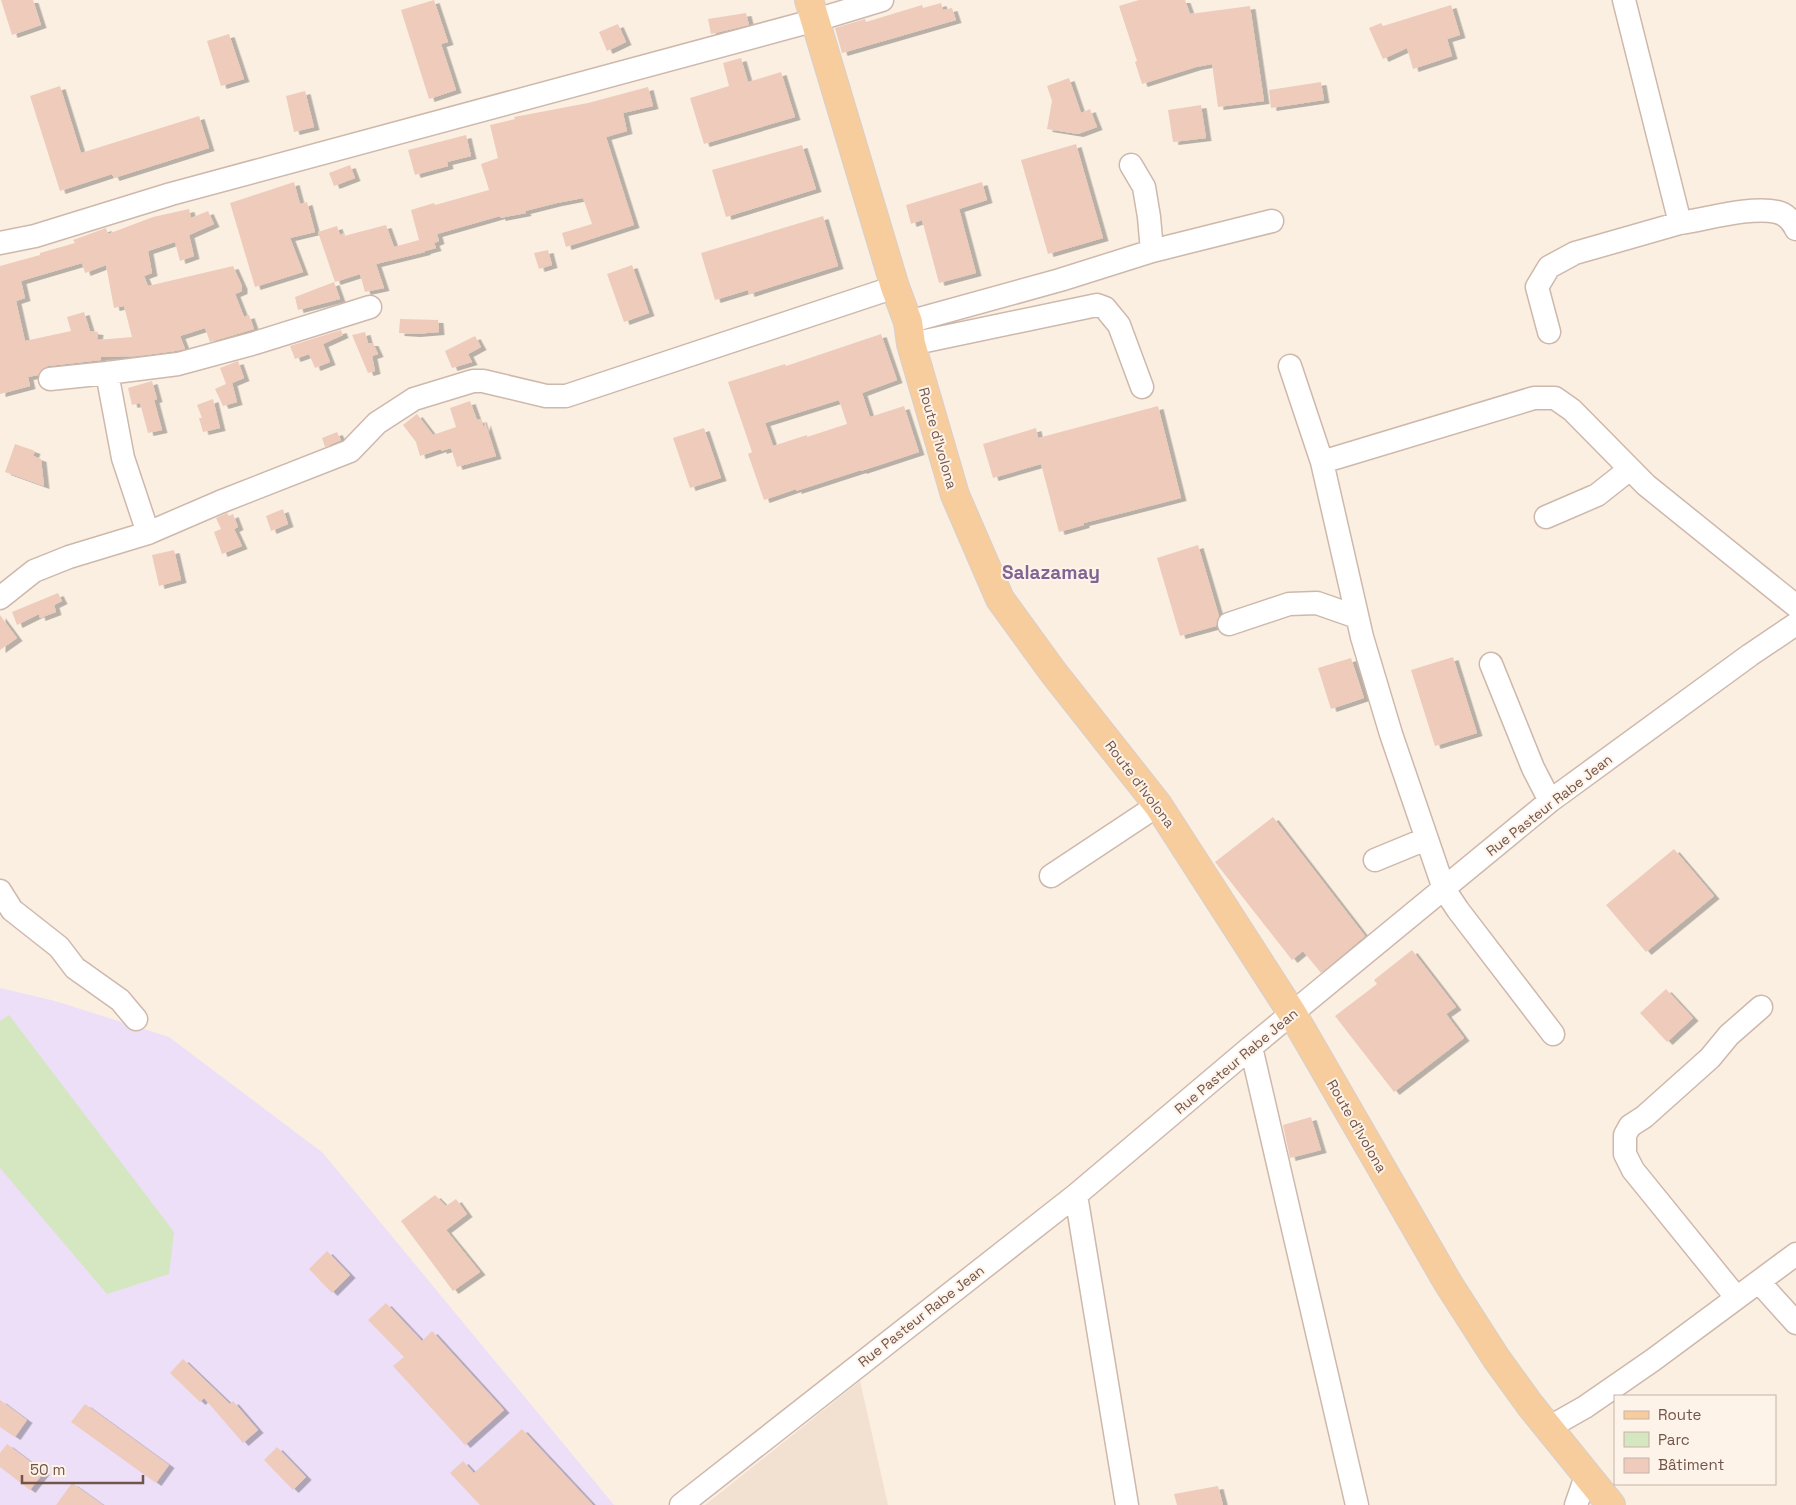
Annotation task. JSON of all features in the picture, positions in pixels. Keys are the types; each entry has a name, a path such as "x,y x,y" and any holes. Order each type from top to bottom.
{"main road":[{"name":"Route d'Ivolona","path":"813,10 955,495 1000,599 1053,672 1158,805 1292,1013 1448,1283 1496,1358 1548,1428 1610,1505"}],"street":[{"path":"0,243 35,236 171,194 813,10 882,0"},
{"path":"1624,0 1680,223"},
{"path":"1131,164 1144,187 1152,251"},
{"path":"1549,332 1537,287 1549,267 1575,253 1680,223 1755,210 1778,212 1792,221 1796,229"},
{"path":"909,333 1060,280 1152,251 1272,221"},
{"path":"0,598 34,571 70,557 148,533 220,502 350,451 377,423 414,399 473,381 483,381 546,396 566,396 895,287"},
{"path":"909,333 1097,305 1105,308 1119,325 1142,387"},
{"path":"50,379 178,364 370,308"},
{"path":"1290,366 1322,462 1357,617 1391,734 1444,889 1553,1034"},
{"path":"107,373 123,458 148,533"},
{"path":"1322,462 1534,398 1555,398 1572,410 1646,485 1796,606"},
{"path":"1546,517 1597,495 1630,469"},
{"path":"1228,624 1289,604 1316,603 1357,617"},
{"name":"Rue Pasteur Rabe Jean","path":"681,1505 1076,1195 1251,1047 1550,801 1750,655 1796,624"},
{"path":"1492,664 1534,768 1550,801"},
{"path":"1051,876 1158,805"},
{"path":"1375,860 1426,839"},
{"path":"0,891 12,910 59,948 75,968 120,1000 136,1019"},
{"path":"1736,1297 1633,1170 1625,1154 1625,1134 1630,1126 1644,1117 1710,1058 1729,1035 1761,1008"},
{"path":"1251,1047 1357,1505"},
{"path":"1076,1195 1127,1505"},
{"path":"1548,1428 1585,1407 1653,1360 1796,1254"},
{"path":"1758,1282 1796,1323"},
{"path":"1576,1505 1586,1476"}],"shaded area":[{"path":"0,988 55,1001 169,1037 323,1153 614,1505 0,1505"},
{"path":"860,1381 888,1505 705,1505"}],"green space":[{"path":"9,1015 174,1232 169,1274 107,1294 0,1168 0,1021"}],"building":[{"path":"1,0 33,0 41,25 12,35"},
{"path":"434,0 448,42 441,44 456,90 429,99 401,10"},
{"path":"1139,0 1185,0 1190,14 1250,6 1264,101 1218,107 1212,64 1196,67 1142,84 1135,62 1137,61 1119,6"},
{"path":"941,3 943,10 952,8 956,20 842,53 835,28 865,19 866,22 922,5 923,8"},
{"path":"1451,5 1460,35 1447,39 1452,56 1413,69 1407,48 1383,59 1369,28 1381,23 1383,26"},
{"path":"746,13 749,25 711,34 708,19"},
{"path":"618,24 626,42 607,51 599,32"},
{"path":"229,34 244,79 221,86 207,41"},
{"path":"741,58 748,82 781,72 795,117 704,144 690,98 729,86 723,63"},
{"path":"1069,78 1081,113 1090,109 1097,127 1078,134 1047,129 1052,101 1047,86"},
{"path":"1321,82 1324,100 1271,108 1269,90"},
{"path":"60,86 81,153 199,116 209,148 114,178 112,174 60,191 30,96"},
{"path":"648,87 653,106 623,113 627,131 606,137 634,225 566,247 562,233 592,224 583,198 525,211 526,213 500,218 500,216 437,234 439,241 434,243 436,248 376,264 384,288 365,292 360,274 335,282 318,232 337,226 340,235 344,233 344,236 386,225 394,247 419,240 411,210 489,190 481,164 498,158 490,125 515,119 514,117 588,103"},
{"path":"305,91 314,127 294,132 286,96"},
{"path":"1201,105 1206,138 1173,142 1168,110"},
{"path":"466,135 471,156 447,162 448,166 415,175 408,150"},
{"path":"1076,144 1103,238 1048,254 1021,160"},
{"path":"802,145 816,189 726,217 712,170"},
{"path":"350,165 355,178 334,186 329,173"},
{"path":"294,182 300,204 307,202 315,232 290,238 303,272 255,287 230,203"},
{"path":"982,182 987,200 959,209 976,273 939,283 922,220 911,224 906,205"},
{"path":"189,209 191,218 208,211 214,224 189,235 194,256 180,261 175,242 148,251 152,273 144,276 148,286 233,266 242,286 242,291 235,294 244,317 249,315 254,329 210,342 205,328 180,336 185,349 138,356 101,357 101,360 48,366 42,369 38,375 28,377 30,386 0,394 0,266 75,243 73,240 106,228 108,234 153,217","holes":["82,263 85,273 106,265 114,308 124,306 132,337 97,340 98,332 90,331 84,312 67,317 71,331 25,341 16,301 25,298 21,281"]},
{"path":"823,216 838,266 749,294 748,290 715,300 701,253"},
{"path":"548,250 552,265 539,269 534,253"},
{"path":"632,265 649,313 624,322 607,274"},
{"path":"334,282 340,299 298,310 295,297"},
{"path":"400,319 438,320 439,332 399,333"},
{"path":"341,330 343,335 323,344 330,362 315,368 309,354 295,359 290,346"},
{"path":"365,332 368,343 373,343 378,354 372,356 375,371 368,373 352,335"},
{"path":"881,334 897,380 862,393 870,417 904,406 919,452 764,500 748,454 752,452 728,382 785,364 786,366","holes":["839,400 847,424 773,446 765,423"]},
{"path":"475,336 481,347 468,354 472,362 452,368 445,351"},
{"path":"238,361 244,378 232,383 237,402 223,406 215,389 226,384 220,368"},
{"path":"152,381 157,399 154,400 162,430 148,433 140,403 132,405 128,388"},
{"path":"213,399 220,428 203,432 199,418 202,418 197,405"},
{"path":"470,401 477,420 481,419 484,429 485,422 496,456 457,467 451,448 441,451 441,449 420,456 416,442 403,425 417,414 433,435 456,427 450,408"},
{"path":"1158,406 1181,498 1084,523 1084,525 1059,532 1041,464 993,478 983,444 1036,428 1038,438"},
{"path":"704,428 721,478 690,488 673,438"},
{"path":"337,432 341,440 325,447 322,438"},
{"path":"15,444 35,451 33,456 41,459 44,486 5,472"},
{"path":"283,509 288,524 271,531 266,516"},
{"path":"227,513 229,516 233,514 238,527 234,529 242,546 222,554 214,532 221,529 216,518"},
{"path":"1198,545 1219,616 1216,626 1180,636 1157,558"},
{"path":"174,550 181,580 159,586 152,555"},
{"path":"58,593 62,601 54,605 56,612 40,618 39,614 17,625 12,612"},
{"path":"0,615 17,638 0,650"},
{"path":"1453,657 1477,733 1435,746 1411,670"},
{"path":"1351,658 1364,698 1331,709 1318,668"},
{"path":"1273,817 1365,936 1321,973 1303,951 1292,960 1215,862"},
{"path":"1674,849 1714,896 1646,952 1606,905"},
{"path":"1412,950 1456,1007 1446,1014 1464,1038 1394,1092 1335,1016 1377,984 1374,980"},
{"path":"1666,989 1693,1018 1667,1042 1640,1013"},
{"path":"1311,1117 1321,1150 1290,1158 1283,1125"},
{"path":"435,1195 446,1206 456,1199 467,1214 446,1230 480,1272 453,1291 401,1221"},
{"path":"327,1251 350,1275 332,1293 309,1269"},
{"path":"386,1303 422,1341 432,1331 504,1410 465,1445 393,1366 404,1357 368,1320"},
{"path":"183,1359 230,1404 233,1401 258,1430 243,1443 204,1398 200,1402 170,1373"},
{"path":"0,1400 27,1420 15,1437 0,1427"},
{"path":"85,1404 169,1465 156,1483 71,1422"},
{"path":"522,1429 593,1505 480,1505 450,1473 463,1461 474,1473"},
{"path":"7,1444 44,1472 30,1490 0,1467 0,1453"},
{"path":"277,1447 306,1477 293,1490 264,1460"},
{"path":"72,1483 103,1505 56,1505"},
{"path":"1218,1486 1223,1505 1177,1505 1174,1494"}],"district":[{"name":"Salazamay","path":"1051,572"}]}
